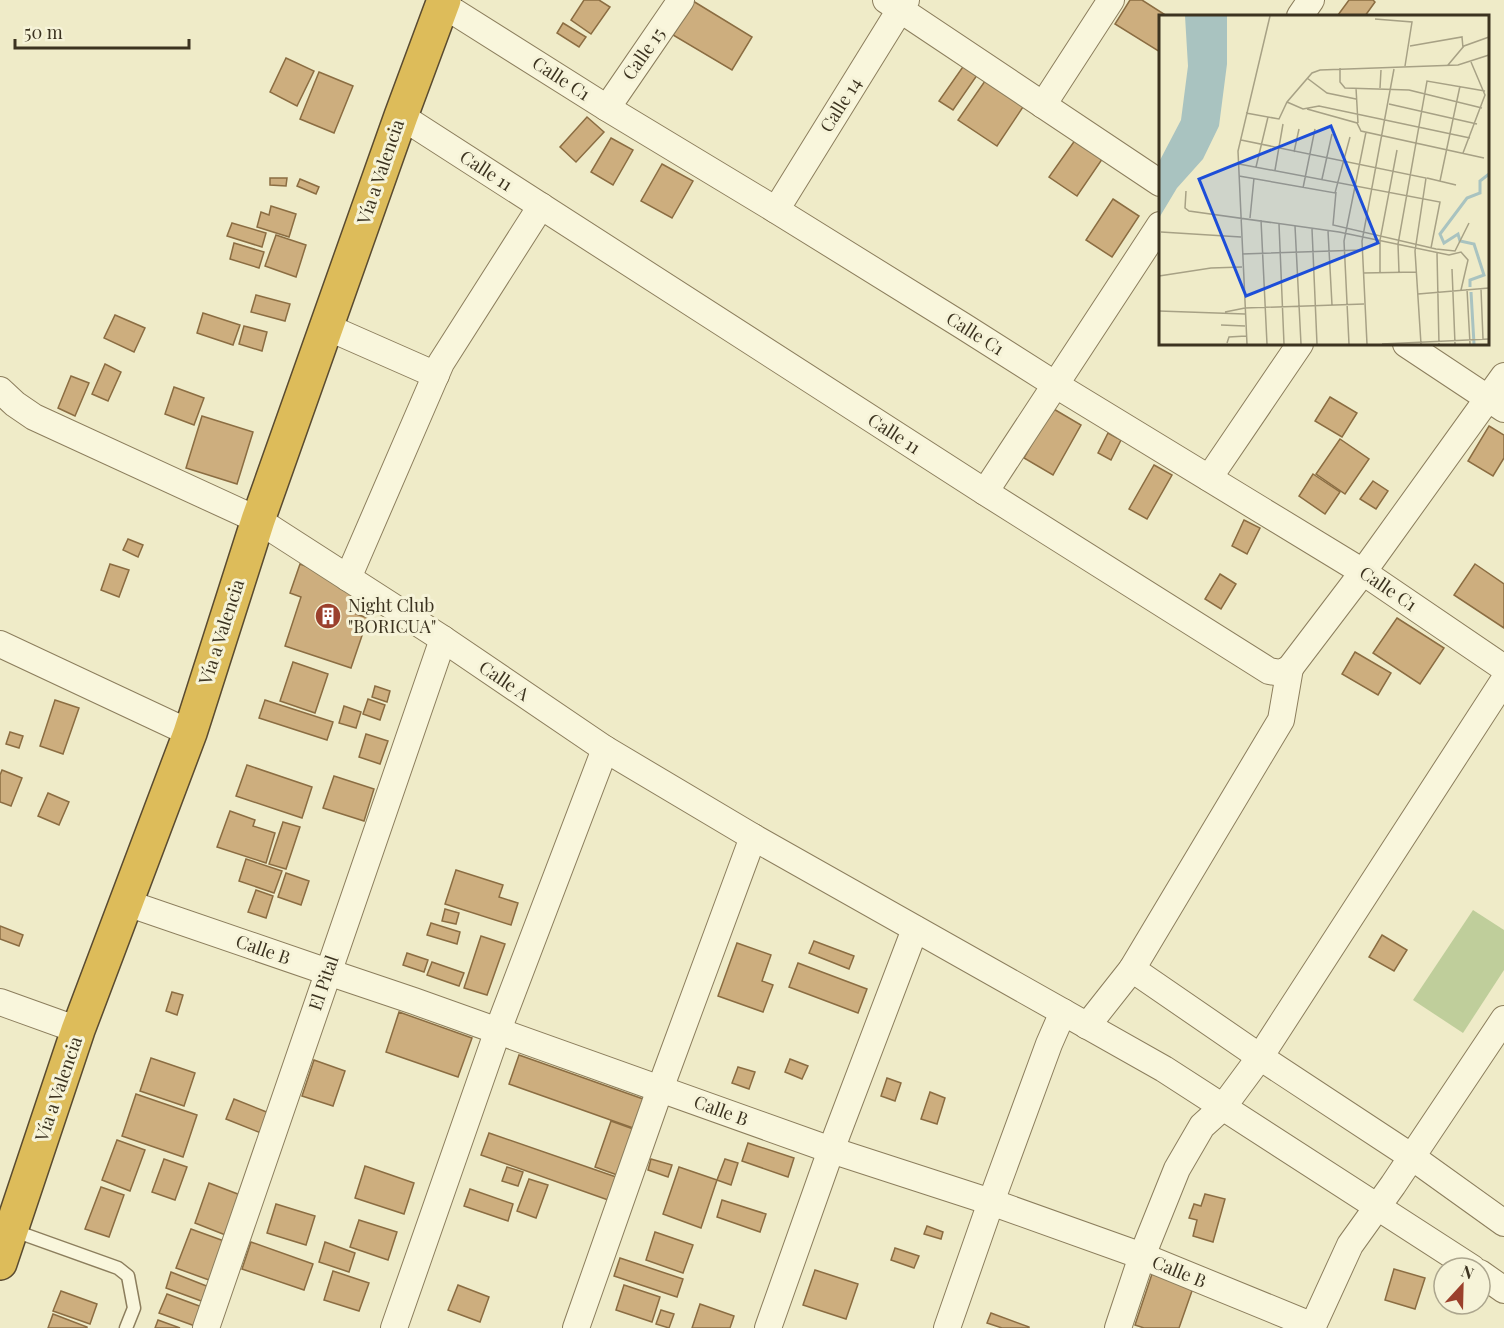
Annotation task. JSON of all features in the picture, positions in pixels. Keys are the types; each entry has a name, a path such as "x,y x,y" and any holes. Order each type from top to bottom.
{"highway":[{"name":"Vía a Valencia","path":"0,1263 78,1030 190,733 258,520 443,2"}],"street":[{"name":"Calle 15","path":"607,108 681,0"},
{"path":"1042,105 1112,0"},
{"path":"1301,15 1311,0"},
{"name":"Calle C1","path":"443,2 607,108 1363,572 1504,668"},
{"path":"897,3 1042,105 1159,182"},
{"name":"Calle 14","path":"776,210 897,3"},
{"name":"Calle 11","path":"401,116 985,492 1269,671 1281,673 1290,668"},
{"path":"348,578 441,363 541,206"},
{"path":"985,492 1159,228"},
{"path":"327,327 436,375"},
{"path":"1209,478 1299,345"},
{"path":"1408,345 1496,403"},
{"path":"1088,1026 1132,969 1281,720 1290,668 1496,403 1504,376"},
{"name":"Calle A","path":"0,390 34,417 258,520 443,639 605,749 753,837 1164,1069 1453,1256"},
{"name":"El Pital","path":"206,1328 443,639"},
{"path":"0,644 190,733"},
{"path":"1118,1328 1142,1256 1177,1169 1202,1126 1224,1107 1260,1057 1504,680"},
{"path":"394,1328 498,1030 605,749"},
{"path":"576,1328 660,1089 753,837"},
{"name":"Calle B","path":"127,903 414,1000 831,1150 991,1202 1142,1256 1312,1327"},
{"path":"768,1328 831,1150 915,929"},
{"path":"1132,969 1412,1157 1504,1223"},
{"path":"0,1002 78,1030"},
{"path":"947,1328 1049,1044 1063,1012"},
{"path":"1312,1327 1350,1245 1504,1019"}],"lane":[{"path":"11,1230 118,1268 128,1276 134,1308 126,1328"}],"green space":[{"path":"1473,910 1504,930 1504,970 1463,1033 1413,1000"}],"building":[{"path":"584,0 599,0 610,7 591,34 571,20"},
{"path":"1130,0 1142,0 1165,15 1159,15 1159,51 1115,24"},
{"path":"1349,0 1373,0 1375,2 1366,15 1338,15"},
{"path":"693,1 752,37 732,70 673,35"},
{"path":"563,23 586,37 579,47 557,33"},
{"path":"286,58 314,71 297,106 270,92"},
{"path":"967,61 980,71 953,110 939,101"},
{"path":"319,72 353,86 334,133 300,119"},
{"path":"985,81 1023,107 997,146 958,120"},
{"path":"587,117 604,132 576,162 560,147"},
{"path":"1078,136 1105,155 1077,196 1049,177"},
{"path":"611,138 633,150 613,185 591,172"},
{"path":"662,164 693,181 672,218 641,201"},
{"path":"270,178 287,178 286,186 270,185"},
{"path":"300,179 319,187 316,194 297,186"},
{"path":"1113,199 1139,216 1112,257 1086,240"},
{"path":"271,206 296,214 289,237 257,227 261,212 269,215"},
{"path":"232,223 266,233 262,247 227,236"},
{"path":"276,235 306,245 296,277 265,266"},
{"path":"234,243 264,252 259,268 230,259"},
{"path":"256,295 290,304 285,321 251,312"},
{"path":"203,313 240,325 233,345 197,333"},
{"path":"115,315 145,328 134,352 104,338"},
{"path":"244,326 267,332 262,351 239,344"},
{"path":"105,364 121,372 108,401 92,394"},
{"path":"71,376 89,383 75,416 58,408"},
{"path":"174,387 204,398 194,425 165,414"},
{"path":"1330,397 1357,413 1342,437 1315,421"},
{"path":"1052,408 1081,425 1053,475 1024,458"},
{"path":"202,416 253,432 237,484 186,468"},
{"path":"1489,426 1504,435 1504,458 1493,476 1468,461"},
{"path":"1108,433 1121,440 1111,460 1098,453"},
{"path":"1340,439 1369,459 1345,494 1316,474"},
{"path":"1154,465 1172,475 1147,519 1129,509"},
{"path":"1313,474 1340,492 1325,514 1299,496"},
{"path":"1373,481 1388,491 1376,509 1360,499"},
{"path":"1244,520 1260,528 1247,554 1232,546"},
{"path":"128,539 143,545 138,557 123,550"},
{"path":"110,564 129,570 119,597 101,590"},
{"name":"Night Club \"BORICUA\"","path":"300,564 311,568 360,598 356,614 368,618 351,668 285,646 301,597 290,593"},
{"path":"1475,564 1504,584 1504,628 1454,595"},
{"path":"1220,574 1236,584 1221,609 1205,599"},
{"path":"1397,618 1444,648 1420,684 1373,653"},
{"path":"1355,652 1391,673 1378,695 1342,674"},
{"path":"293,662 328,674 315,713 280,701"},
{"path":"375,686 390,691 387,702 372,697"},
{"path":"368,699 385,705 380,720 363,714"},
{"path":"55,700 79,708 63,754 40,746"},
{"path":"265,700 333,722 327,740 259,718"},
{"path":"344,706 361,712 356,728 339,723"},
{"path":"10,732 23,736 19,748 6,744"},
{"path":"366,734 388,741 380,764 359,757"},
{"path":"247,765 312,787 302,818 236,796"},
{"path":"2,770 22,778 11,806 0,802"},
{"path":"334,776 374,789 364,821 323,808"},
{"path":"48,793 69,802 59,825 38,816"},
{"path":"230,811 255,820 253,826 275,833 266,863 217,847"},
{"path":"283,822 300,827 286,869 269,864"},
{"path":"246,859 282,871 274,893 239,881"},
{"path":"456,870 503,885 499,897 518,903 511,925 445,904"},
{"path":"286,873 309,881 301,905 278,897"},
{"path":"256,890 273,896 266,918 248,912"},
{"path":"445,909 459,913 456,924 442,921"},
{"path":"431,923 460,932 457,944 427,935"},
{"path":"0,926 23,935 19,946 0,939"},
{"path":"1382,935 1407,950 1394,971 1369,957"},
{"path":"481,936 505,944 487,995 464,988"},
{"path":"814,941 854,956 849,969 809,953"},
{"path":"737,943 771,955 762,981 773,985 763,1012 718,996"},
{"path":"407,953 428,960 424,972 403,965"},
{"path":"432,962 464,973 459,986 427,975"},
{"path":"798,963 867,989 858,1013 789,987"},
{"path":"172,992 183,995 177,1015 166,1011"},
{"path":"399,1012 472,1038 458,1077 386,1052"},
{"path":"519,1055 646,1100 636,1129 509,1084"},
{"path":"151,1058 195,1073 184,1106 140,1091"},
{"path":"790,1059 808,1066 802,1079 785,1072"},
{"path":"314,1060 345,1071 333,1106 302,1096"},
{"path":"738,1067 755,1072 749,1089 732,1083"},
{"path":"887,1078 901,1083 895,1101 881,1096"},
{"path":"930,1092 945,1098 937,1124 921,1119"},
{"path":"136,1094 197,1115 183,1157 122,1136"},
{"path":"234,1099 269,1113 261,1133 226,1119"},
{"path":"611,1121 636,1130 620,1176 595,1167"},
{"path":"489,1133 619,1178 611,1201 481,1155"},
{"path":"117,1140 145,1150 130,1191 102,1180"},
{"path":"748,1143 794,1158 788,1177 742,1161"},
{"path":"164,1159 187,1167 175,1200 152,1192"},
{"path":"651,1159 672,1165 668,1177 648,1170"},
{"path":"725,1159 738,1163 731,1185 717,1180"},
{"path":"365,1166 414,1183 404,1214 355,1198"},
{"path":"507,1167 523,1172 518,1186 502,1181"},
{"path":"679,1167 717,1180 701,1228 663,1214"},
{"path":"529,1179 548,1185 536,1218 517,1211"},
{"path":"209,1183 243,1196 228,1236 195,1223"},
{"path":"101,1187 124,1195 109,1237 85,1229"},
{"path":"470,1189 513,1204 508,1221 464,1206"},
{"path":"1205,1194 1225,1199 1213,1242 1193,1236 1197,1220 1189,1218 1194,1204 1201,1206"},
{"path":"722,1200 766,1214 760,1232 717,1217"},
{"path":"276,1204 315,1216 306,1245 267,1233"},
{"path":"359,1220 397,1232 388,1260 350,1247"},
{"path":"927,1226 943,1232 941,1239 924,1234"},
{"path":"191,1229 224,1241 209,1280 176,1268"},
{"path":"655,1232 693,1245 683,1273 646,1260"},
{"path":"251,1242 313,1264 304,1290 242,1269"},
{"path":"325,1242 355,1253 349,1272 319,1262"},
{"path":"895,1248 919,1256 914,1268 891,1260"},
{"path":"620,1258 683,1279 677,1297 614,1276"},
{"path":"1394,1269 1425,1278 1415,1309 1385,1300"},
{"path":"815,1270 858,1284 846,1319 803,1305"},
{"path":"333,1271 369,1283 359,1311 324,1300"},
{"path":"171,1272 209,1287 204,1302 166,1288"},
{"path":"1152,1274 1193,1288 1179,1328 1144,1328 1135,1325"},
{"path":"458,1285 489,1297 480,1322 448,1310"},
{"path":"624,1285 660,1297 652,1322 616,1310"},
{"path":"61,1291 97,1304 90,1324 53,1311"},
{"path":"167,1294 202,1307 195,1326 159,1313"},
{"path":"700,1304 734,1316 730,1328 692,1328"},
{"path":"661,1310 674,1314 669,1328 656,1324"},
{"path":"991,1313 1029,1328 1002,1328 987,1323"},
{"path":"53,1314 87,1327 87,1328 48,1328"},
{"path":"158,1320 180,1328 155,1328"}],"place":[{"name":"Night Club \"BORICUA\"","path":"328,616"}]}
